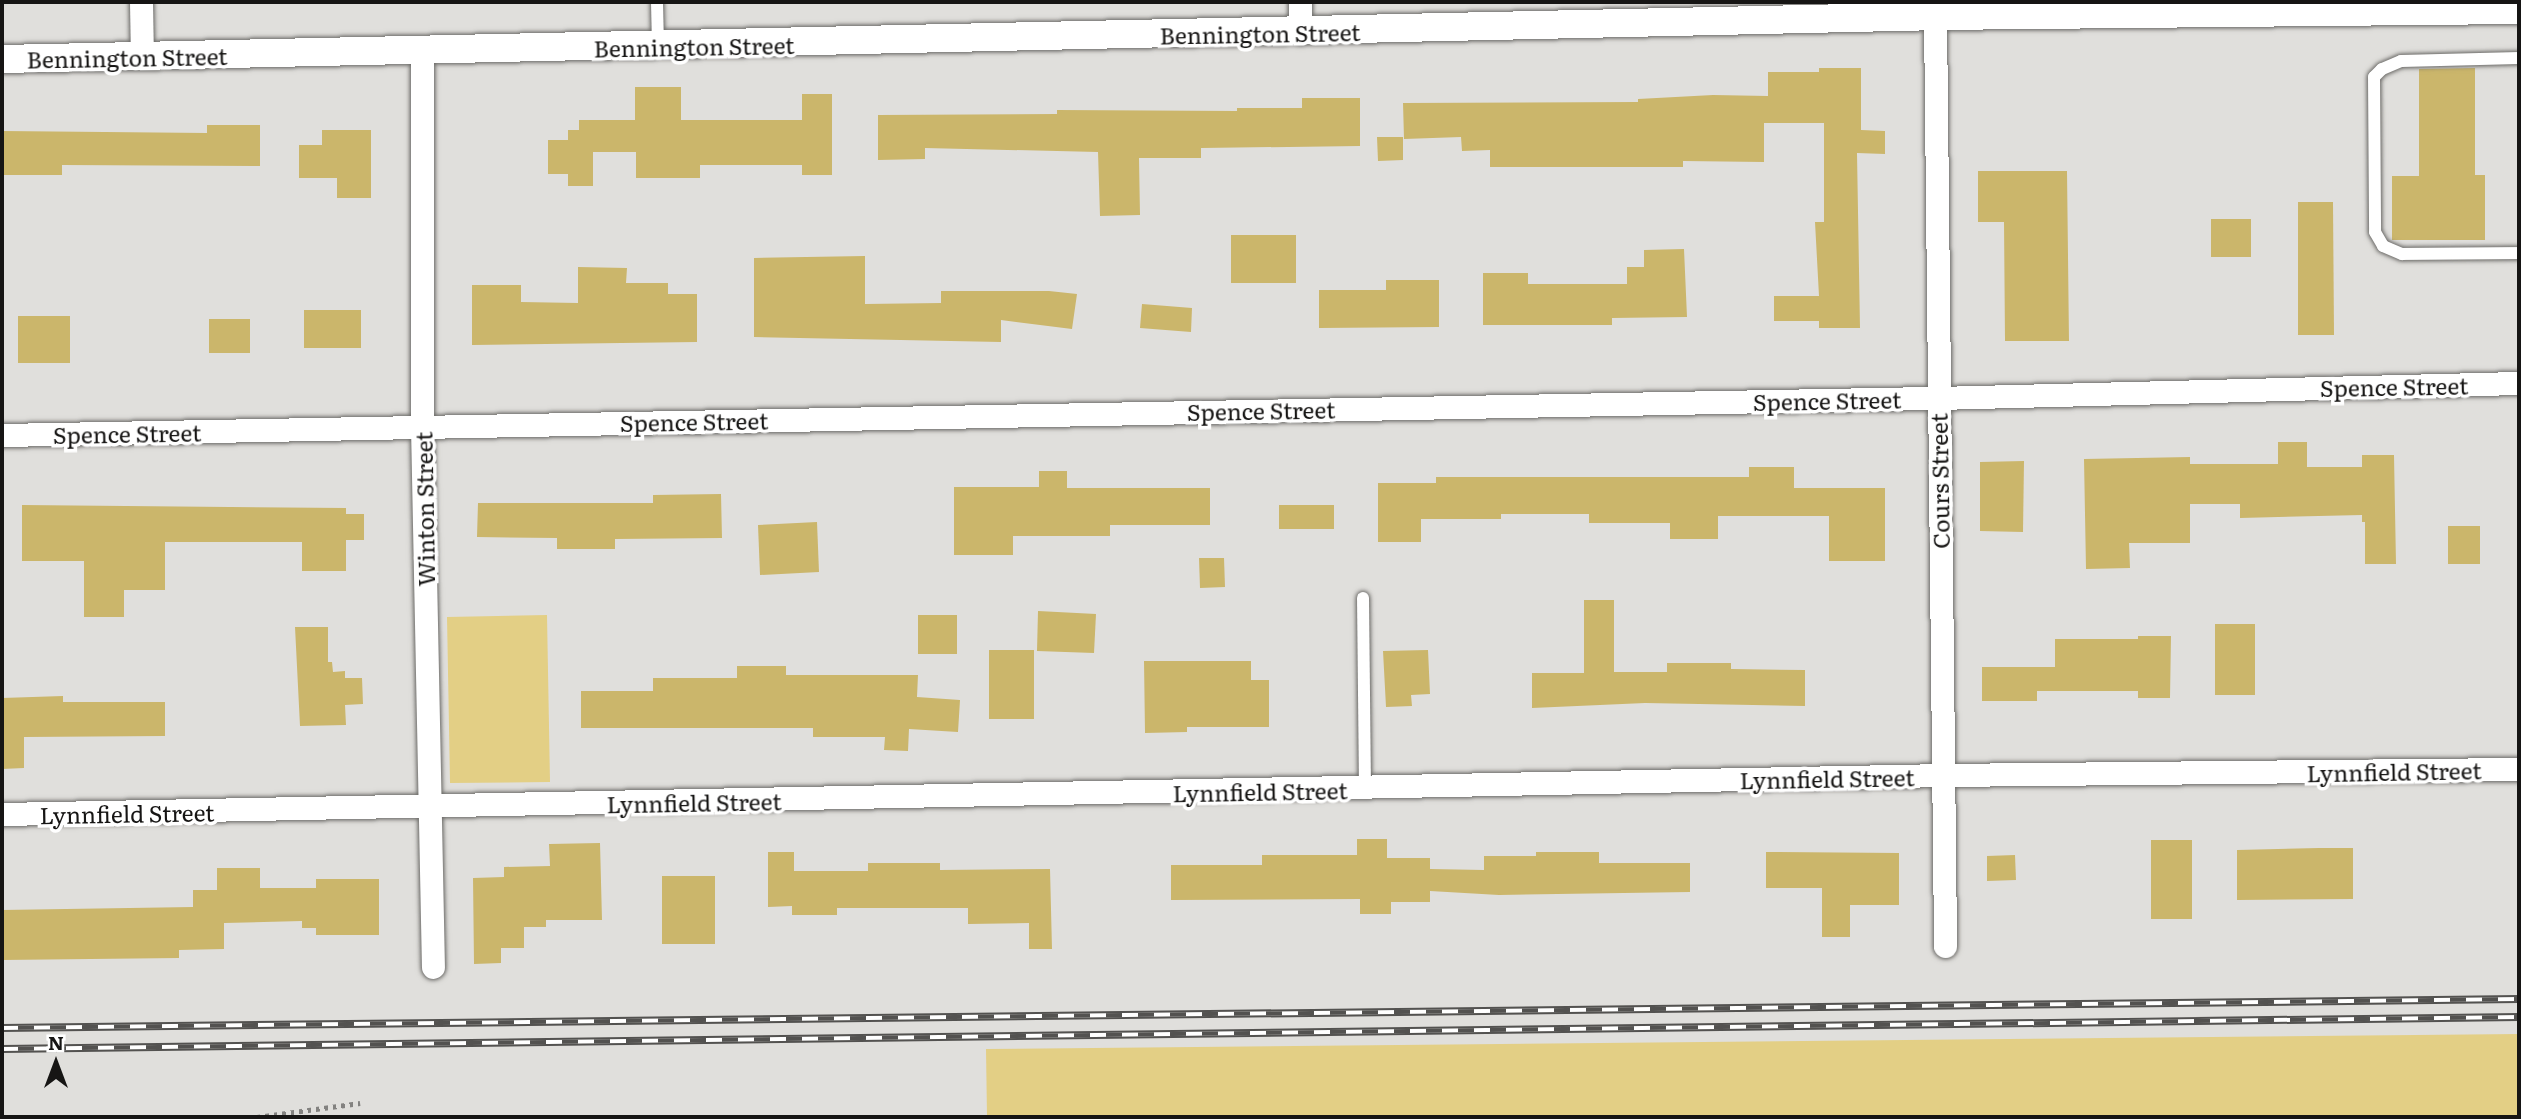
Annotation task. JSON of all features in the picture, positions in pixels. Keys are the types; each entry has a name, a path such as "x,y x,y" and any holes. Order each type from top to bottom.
{"street":[{"path":"141,2 142,57"},
{"path":"1300,2 1300,33"},
{"name":"Bennington Street","path":"2,59 1300,33 1935,16 1976,9 2459,6 2519,10"},
{"name":"Cours Street","path":"1935,16 1937,398 1945,946"},
{"name":"Winton Street","path":"422,52 422,426 433,967"},
{"name":"Spence Street","path":"2,435 1937,398 2519,383"},
{"name":"Lynnfield Street","path":"2,814 429,808 1943,775 2519,769"}],"lane":[{"path":"657,2 658,46"},
{"path":"2519,58 2401,61 2382,69 2374,78 2375,232 2384,246 2402,254 2519,253"},
{"path":"1363,598 1365,789"}],"path":[{"path":"257,1117 360,1103"}],"shaded area":[{"path":"547,615 550,782 450,783 447,617"},
{"path":"2519,1034 2519,1117 987,1117 986,1049"}],"building":[{"path":"1819,68 1861,68 1861,130 1885,131 1885,154 1857,153 1860,328 1819,328 1819,321 1774,321 1774,296 1819,296 1815,222 1824,222 1824,123 1764,123 1764,162 1683,161 1683,167 1490,167 1490,150 1462,151 1461,137 1404,139 1403,103 1638,102 1638,99 1713,95 1768,96 1768,72 1819,72"},
{"path":"2475,68 2475,175 2485,175 2485,240 2392,240 2392,176 2419,176 2419,69"},
{"path":"635,87 681,87 681,120 802,120 802,94 832,94 832,175 802,175 802,165 700,165 700,178 636,178 636,152 593,152 593,186 568,186 568,174 548,174 548,140 568,140 568,130 579,130 579,120 635,120"},
{"path":"1302,98 1360,98 1360,146 1201,148 1201,158 1139,158 1140,215 1100,216 1098,152 925,148 925,159 878,160 878,115 1057,114 1057,110 1237,111 1237,108 1302,108"},
{"path":"207,125 260,125 260,166 62,165 62,175 2,175 2,131 207,133"},
{"path":"322,130 371,130 371,198 337,198 337,178 299,178 299,145 322,145"},
{"path":"1377,137 1403,137 1403,160 1378,161"},
{"path":"1978,171 2067,171 2069,341 2005,341 2004,222 1978,222"},
{"path":"2298,202 2333,202 2334,335 2298,335"},
{"path":"2211,219 2251,219 2251,257 2211,257"},
{"path":"1231,235 1296,235 1296,283 1231,283"},
{"path":"1684,249 1687,317 1612,318 1612,325 1483,325 1483,273 1528,273 1528,284 1627,284 1627,267 1644,267 1644,250"},
{"path":"865,256 865,304 941,303 941,291 1049,291 1077,294 1072,329 1001,320 1001,342 754,337 754,258"},
{"path":"578,267 627,268 626,283 668,283 668,294 697,294 697,342 472,345 472,285 521,285 521,302 578,303"},
{"path":"1386,280 1439,280 1439,327 1319,328 1319,290 1386,290"},
{"path":"1142,304 1192,308 1191,332 1140,328"},
{"path":"304,310 361,310 361,348 304,348"},
{"path":"18,316 70,316 70,363 18,363"},
{"path":"209,319 250,319 250,353 209,353"},
{"path":"2278,442 2307,442 2307,467 2362,467 2362,455 2394,455 2396,564 2365,564 2365,522 2362,522 2362,515 2240,518 2240,504 2190,504 2190,543 2129,543 2130,568 2086,569 2084,459 2190,457 2190,464 2278,464"},
{"path":"2024,461 2023,532 1980,531 1980,462"},
{"path":"1749,467 1794,467 1794,488 1885,488 1885,561 1829,561 1829,516 1718,516 1718,539 1670,539 1670,523 1589,523 1589,514 1501,514 1501,519 1421,519 1421,542 1378,542 1378,483 1436,483 1436,477 1749,477"},
{"path":"1039,471 1067,471 1067,488 1210,488 1210,525 1110,525 1110,536 1013,536 1013,555 954,555 954,487 1039,487"},
{"path":"721,494 722,538 615,539 615,549 557,549 557,538 477,537 478,503 653,503 653,495"},
{"path":"22,505 346,508 346,514 364,514 364,540 346,540 346,571 302,571 302,542 165,542 165,590 124,590 124,617 84,617 84,561 22,561"},
{"path":"1279,505 1334,505 1334,529 1279,529"},
{"path":"817,522 819,572 760,575 758,525"},
{"path":"2448,526 2480,526 2480,564 2448,564"},
{"path":"1199,558 1224,558 1225,587 1200,588"},
{"path":"1584,600 1614,600 1614,672 1667,672 1667,663 1731,663 1731,669 1805,670 1805,706 1645,703 1532,708 1532,673 1584,673"},
{"path":"1038,611 1096,614 1094,653 1037,651"},
{"path":"918,615 957,615 957,654 918,654"},
{"path":"2215,624 2255,624 2255,695 2215,695"},
{"path":"295,627 328,627 328,662 332,662 333,672 345,671 345,678 362,678 363,704 345,705 346,725 300,726"},
{"path":"2138,636 2171,636 2170,698 2138,698 2138,691 2037,691 2037,701 1982,701 1982,667 2055,667 2055,639 2138,639"},
{"path":"989,650 1034,650 1034,719 989,719"},
{"path":"1428,650 1430,694 1411,695 1412,706 1386,707 1383,651"},
{"path":"1144,661 1251,661 1251,680 1269,680 1269,727 1187,727 1187,732 1145,733"},
{"path":"737,666 786,666 786,675 918,675 917,697 960,700 958,732 909,729 908,751 884,750 885,737 813,737 813,728 581,728 581,691 653,691 653,678 737,678"},
{"path":"63,696 63,702 165,702 165,736 24,737 24,768 2,769 2,698"},
{"path":"1357,839 1387,839 1387,858 1430,858 1430,869 1484,870 1484,856 1536,856 1536,852 1599,852 1599,863 1690,863 1690,892 1499,895 1430,891 1430,902 1391,902 1391,914 1360,914 1360,899 1171,900 1171,865 1262,865 1262,855 1357,855"},
{"path":"2151,840 2192,840 2192,919 2151,919"},
{"path":"600,843 602,920 546,920 546,927 524,927 524,948 501,948 501,963 474,964 473,878 504,877 504,867 550,866 549,844"},
{"path":"2353,848 2353,899 2237,900 2237,850"},
{"path":"768,852 794,852 794,871 868,871 868,863 940,863 940,870 1050,869 1052,949 1029,949 1029,923 968,924 968,908 837,908 837,915 792,915 792,906 768,907"},
{"path":"1766,852 1899,853 1899,905 1850,905 1850,937 1822,937 1822,888 1766,888"},
{"path":"2015,855 2016,880 1987,881 1987,856"},
{"path":"217,868 260,868 260,888 316,888 316,879 379,879 379,935 316,935 316,928 302,928 302,921 224,923 224,949 179,950 179,958 2,960 2,910 193,907 193,890 217,890"},
{"path":"662,876 715,876 715,944 662,944"}],"railway":[{"path":"2,1028 2519,999"},
{"path":"2,1049 2519,1017"}]}
